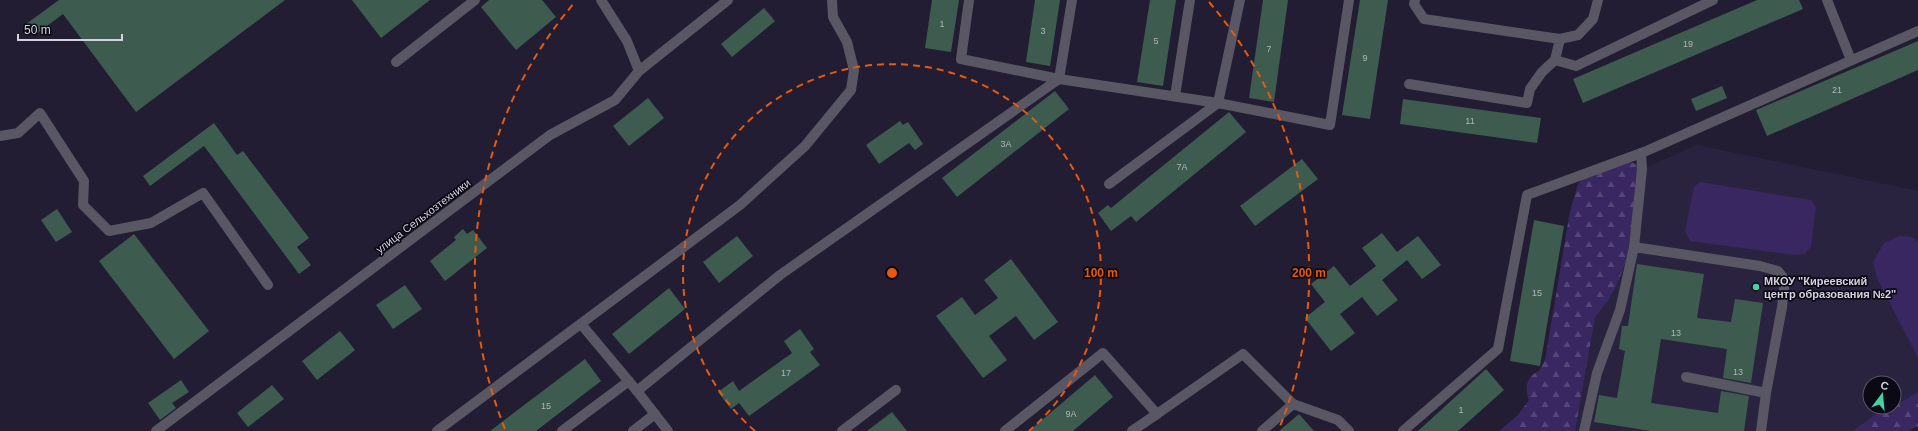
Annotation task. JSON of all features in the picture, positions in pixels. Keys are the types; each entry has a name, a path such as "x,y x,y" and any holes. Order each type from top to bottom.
{"street":[{"path":"396,62 475,0"},
{"path":"601,0 627,41 639,71"},
{"name":"улица Сельхозтехники","path":"156,431 550,135 615,100 639,71 728,0"},
{"path":"437,431 740,205 805,146 851,90 854,70 847,42 833,17 832,0"},
{"path":"969,0 961,58 1059,79 1218,103 1330,125 1349,0"},
{"path":"637,391 780,275 1059,79 1072,0"},
{"path":"1175,96 1190,0"},
{"path":"1109,184 1218,103 1240,0"},
{"path":"1415,0 1414,4 1424,19 1560,39 1578,35 1593,19 1598,0"},
{"path":"1555,60 1576,66 1712,0"},
{"path":"1827,0 1851,60"},
{"path":"1403,431 1498,349 1528,195 1641,153 1918,31"},
{"path":"1409,84 1527,103 1530,89 1542,72 1555,60 1560,39"},
{"path":"0,136 18,133 40,113 84,180 83,205 109,231 151,223 203,193 268,285"},
{"path":"1584,431 1597,373 1620,310 1634,247 1642,169 1641,153"},
{"path":"1634,247 1778,271 1785,280 1782,307 1766,393 1761,431"},
{"path":"581,324 629,381 668,431"},
{"path":"1006,431 1103,353 1157,414"},
{"path":"1132,431 1243,354 1293,404 1338,420 1349,431"},
{"path":"1686,377 1766,393"},
{"path":"562,431 629,381"},
{"path":"842,431 896,390"},
{"path":"1262,431 1293,404"},
{"path":"633,431 655,414"}],"shaded area":[{"name":"МКОУ \"Киреевский центр образования №2\"","path":"1697,145 1918,191 1918,406 1902,414 1902,375 1862,375 1862,415 1900,415 1868,431 1570,431 1611,183"}],"green space":[{"path":"1630,162 1639,165 1632,226 1626,261 1618,282 1609,299 1595,317 1575,431 1499,431 1517,416 1529,400 1527,387 1529,379 1539,371 1545,360 1570,211 1578,184 1582,179"},
{"path":"1700,182 1811,200 1816,207 1811,246 1805,254 1794,255 1690,241 1685,231 1694,187"},
{"path":"1900,236 1912,237 1918,242 1918,358 1877,278 1873,262 1884,243"},
{"path":"1918,392 1918,426 1908,431 1853,431 1875,415 1902,415 1902,402"}],"building":[{"path":"59,0 285,0 136,112 63,14 35,35 26,24"},
{"path":"352,0 430,0 381,38"},
{"path":"489,0 542,0 556,17 516,50 481,7"},
{"path":"932,0 959,0 951,52 925,48"},
{"path":"1035,0 1060,0 1050,66 1026,62"},
{"path":"1150,0 1176,0 1163,86 1137,82"},
{"path":"1263,0 1288,0 1274,102 1249,98"},
{"path":"1360,0 1388,0 1370,119 1342,115"},
{"path":"1757,0 1799,0 1803,9 1583,103 1573,79"},
{"path":"764,8 775,21 732,57 721,44"},
{"path":"1918,41 1918,70 1767,136 1756,110"},
{"path":"1722,86 1727,98 1696,111 1691,99"},
{"path":"1055,91 1069,109 957,197 942,178"},
{"path":"648,98 664,118 629,146 613,126"},
{"path":"1403,99 1541,118 1537,143 1400,124"},
{"path":"1229,112 1246,132 1136,222 1131,216 1111,231 1098,213 1108,205 1111,208"},
{"path":"900,121 903,125 908,122 923,144 915,150 909,143 879,164 866,145"},
{"path":"214,123 237,155 243,151 309,238 297,247 311,265 299,274 204,146 150,186 143,176"},
{"path":"1302,159 1318,179 1255,226 1240,206"},
{"path":"57,209 72,232 56,242 41,220"},
{"path":"1534,220 1564,226 1540,366 1510,361"},
{"path":"463,229 467,234 473,230 487,248 445,281 430,261 456,240 454,237"},
{"path":"1382,233 1397,252 1418,236 1441,265 1422,279 1407,260 1382,280 1398,300 1377,316 1362,297 1340,314 1355,333 1331,351 1305,318 1325,302 1311,284 1334,266 1350,286 1376,266 1362,248"},
{"path":"134,234 209,331 174,359 99,261"},
{"path":"737,236 753,256 719,283 703,262"},
{"path":"1011,259 1058,322 1034,340 1016,316 989,336 1007,360 983,378 936,316 962,297 975,315 998,298 984,280"},
{"path":"1637,264 1704,274 1697,318 1731,322 1735,299 1763,303 1751,383 1723,378 1727,349 1661,339 1651,403 1718,413 1721,391 1749,396 1744,431 1651,431 1594,422 1599,395 1617,398 1625,351 1619,349 1622,326 1628,326"},
{"path":"405,285 422,309 393,329 376,305"},
{"path":"669,288 685,309 629,354 612,334"},
{"path":"800,329 814,349 810,352 820,365 749,416 739,403 731,409 718,392 733,381 739,391 792,353 784,341"},
{"path":"340,331 355,350 317,380 302,361"},
{"path":"585,359 601,381 536,431 490,431"},
{"path":"1486,369 1504,390 1458,431 1418,431"},
{"path":"1095,375 1113,397 1073,431 1029,431"},
{"path":"181,380 189,392 172,403 176,408 160,420 148,403"},
{"path":"272,385 284,399 248,427 237,413"},
{"path":"892,412 907,431 867,431"},
{"path":"1299,414 1314,431 1279,431"}],"place":[{"name":"МКОУ \"Киреевский центр образования №2\"","path":"1756,287"}]}
